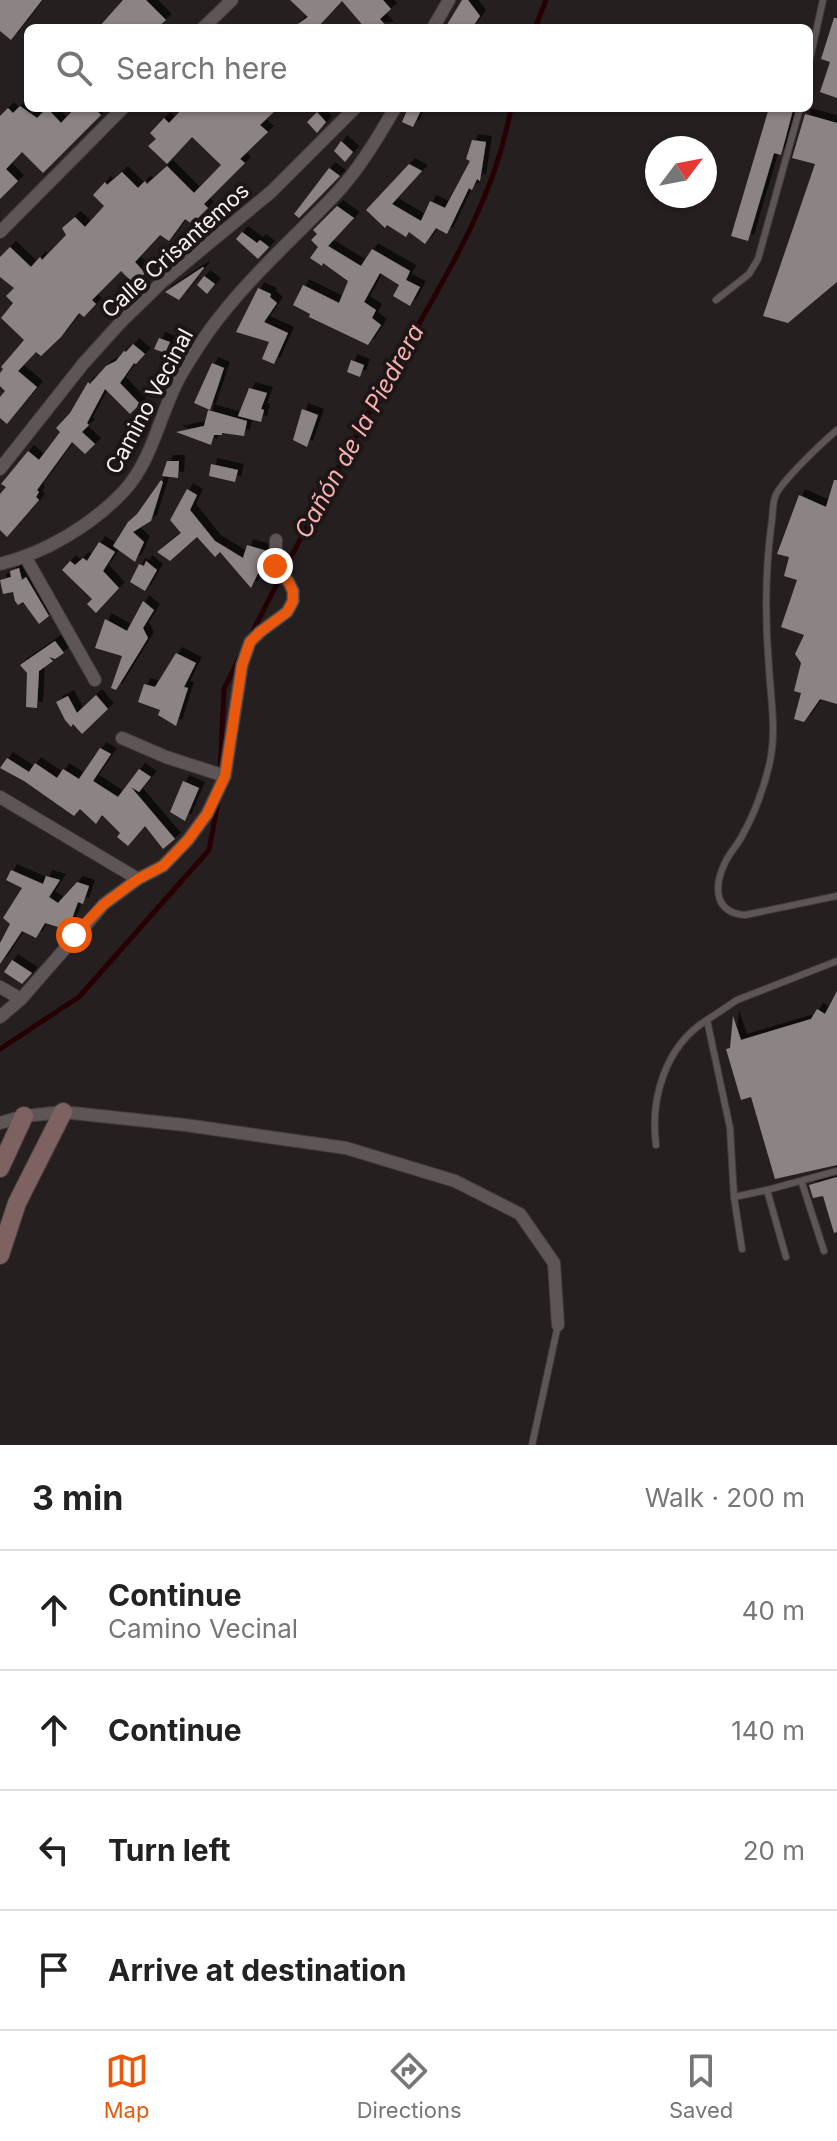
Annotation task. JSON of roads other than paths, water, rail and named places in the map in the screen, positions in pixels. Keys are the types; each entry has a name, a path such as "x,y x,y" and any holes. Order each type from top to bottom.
{"main road":[{"path":"0,1255 17,1203 63,1112"},
{"path":"0,1168 24,1116"}],"street":[{"path":"207,24 232,0"},
{"path":"435,24 449,0"},
{"path":"0,232 119,112"},
{"name":"Calle Crisantemos","path":"0,469 83,364 120,323 162,282 271,192 351,112"},
{"name":"Camino Vecinal","path":"0,564 26,558 104,510 125,489 141,468 177,382 209,331 256,272 334,196 362,162 393,112"},
{"path":"0,1017 21,999 104,904 138,879 163,866 207,814 225,776 242,665 250,642 287,612 293,601 293,591 288,581 275,566 276,540"},
{"path":"26,558 95,680"},
{"path":"122,738 166,757 225,776"},
{"path":"0,797 138,879"},
{"path":"0,987 21,999"},
{"path":"0,1123 24,1116 63,1112 185,1125 346,1148 455,1181 520,1214 554,1263 558,1325"}],"lane":[{"path":"813,45 823,0"},
{"path":"716,300 749,274 758,259 799,112"},
{"path":"837,430 788,476 776,495 768,550 766,617 773,704 769,767 744,833 724,864 719,880 719,897 723,908 732,914 745,915 837,896"},
{"path":"656,1145 655,1105 663,1076 684,1038 744,997 837,961"},
{"path":"707,1020 730,1128 734,1197 742,1249"},
{"path":"734,1197 802,1183 837,1171"},
{"path":"802,1183 824,1251"},
{"path":"767,1190 786,1257"},
{"path":"532,1445 558,1325"}],"waterway":[{"name":"Cañón de la Piedrera","path":"537,24 546,0"},
{"name":"Cañón de la Piedrera","path":"251,635 321,500 464,242 492,177 510,112"},
{"name":"Cañón de la Piedrera","path":"220,773 224,689 239,658"},
{"name":"Cañón de la Piedrera","path":"0,1049 79,997 209,850 218,802"}]}
